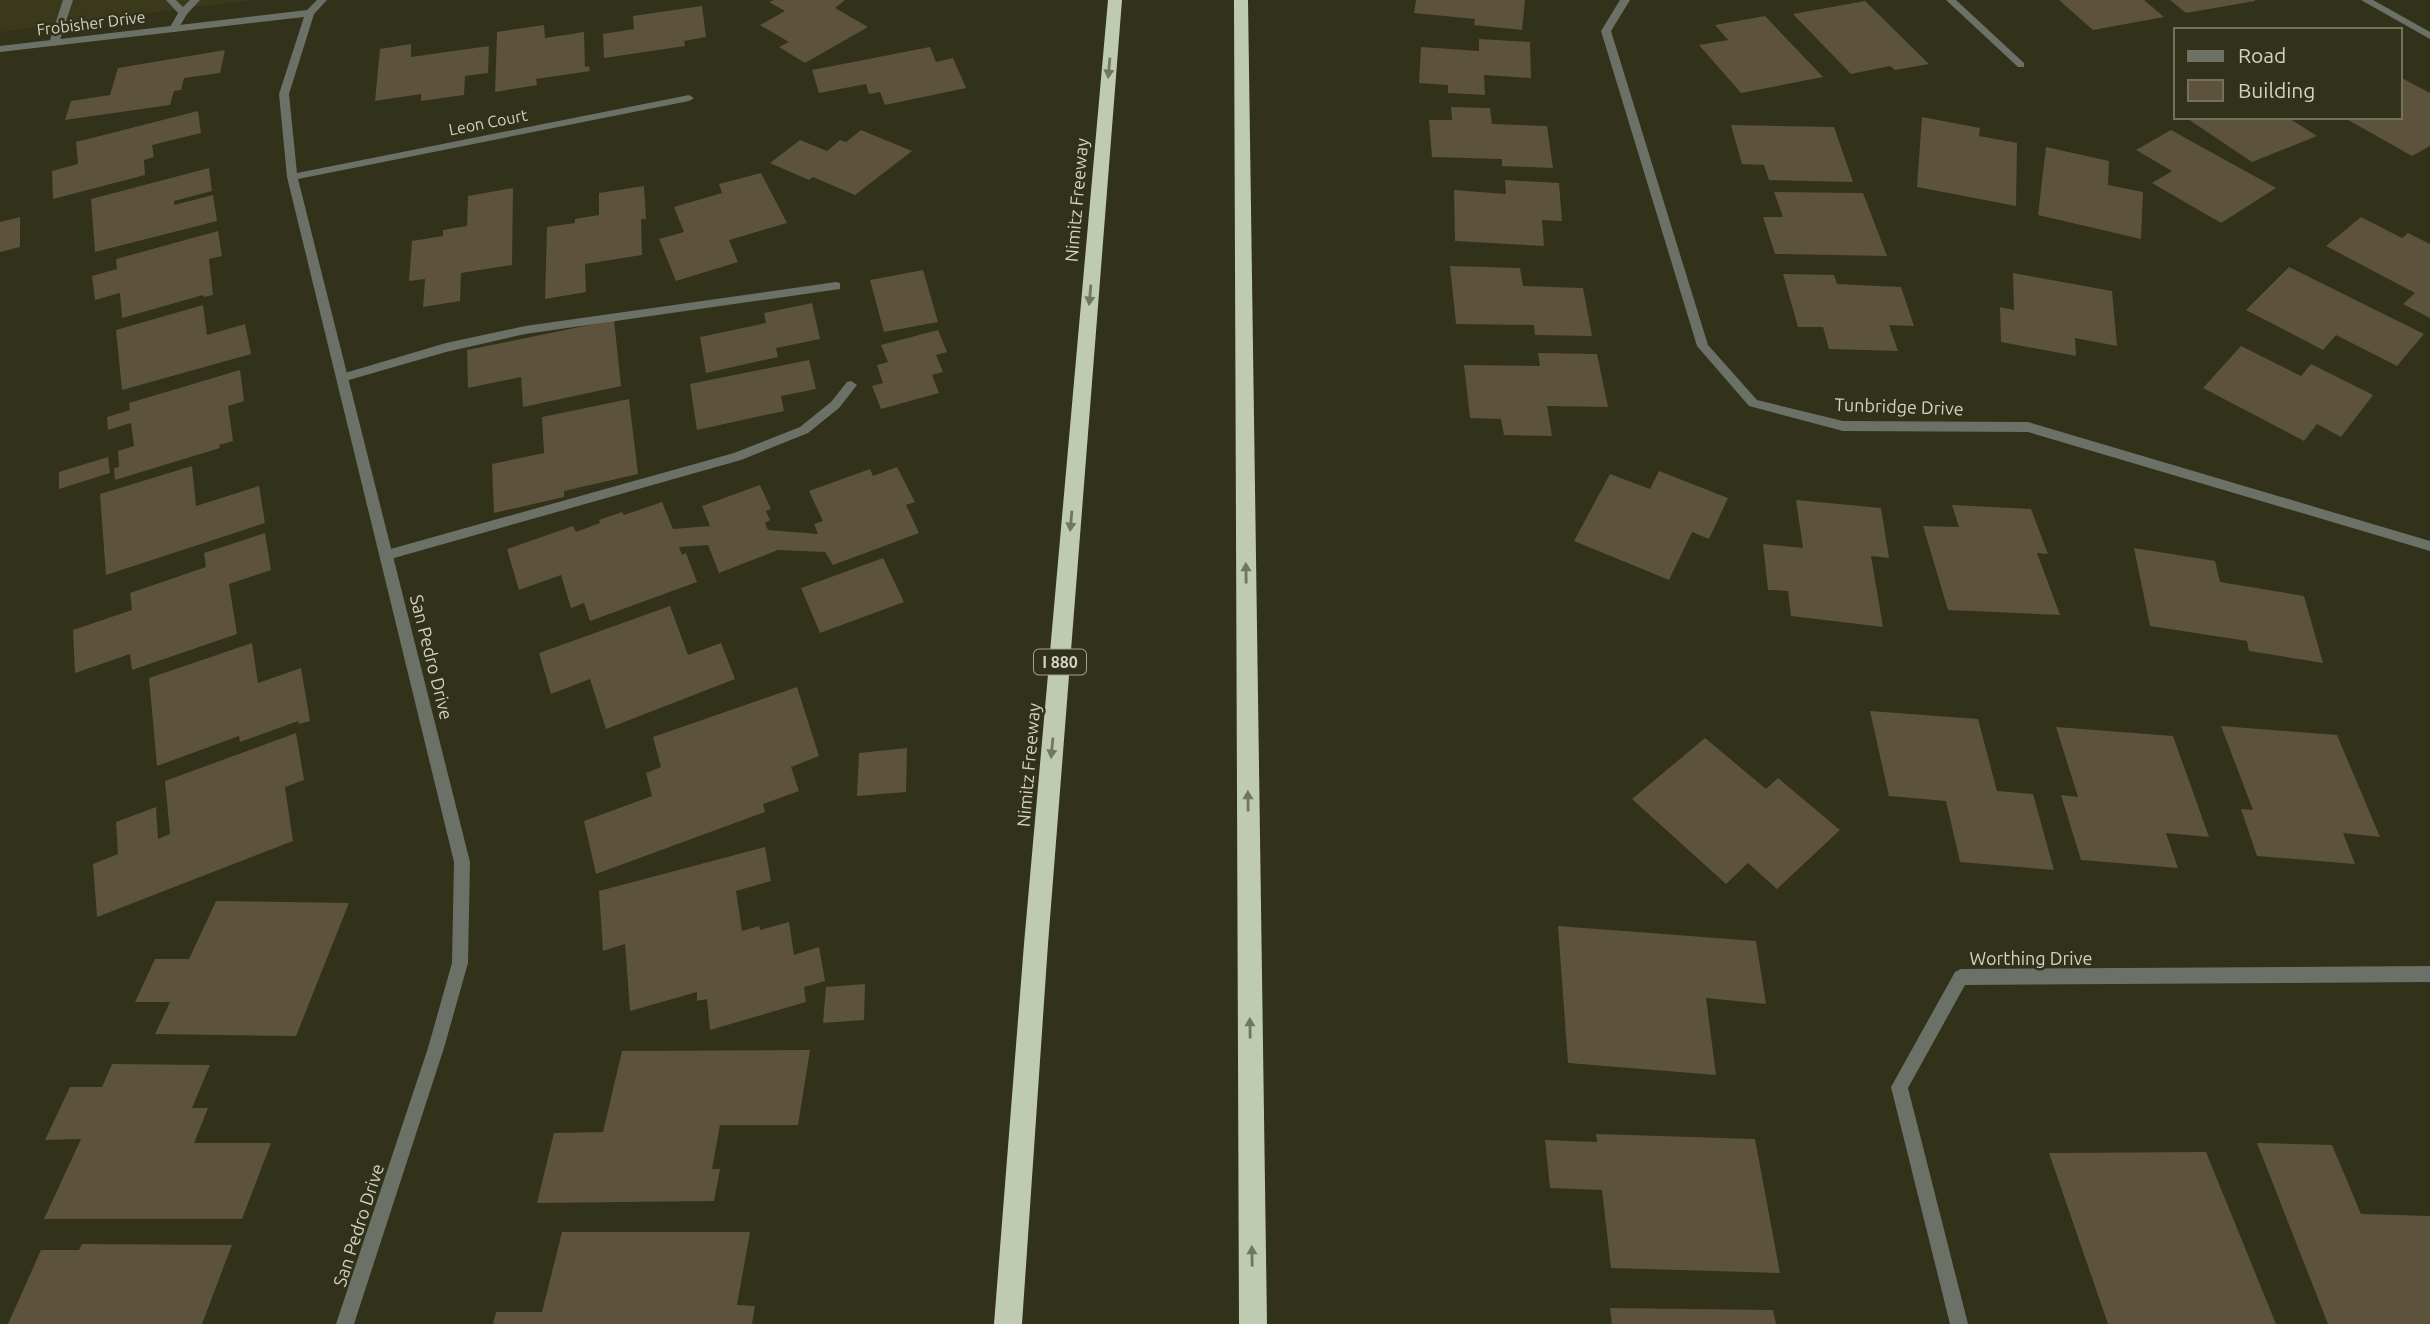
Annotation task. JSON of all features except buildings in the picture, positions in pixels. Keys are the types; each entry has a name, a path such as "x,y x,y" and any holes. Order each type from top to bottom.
{"highway":[{"name":"Nimitz Freeway","path":"1008,1324 1037,931 1115,0"},
{"path":"1241,0 1253,1324"}],"street":[{"path":"54,43 68,0"},
{"path":"171,0 183,13"},
{"path":"174,29 195,0"},
{"name":"San Pedro Drive","path":"322,0 310,13 284,94 292,177 462,862 460,963 436,1048 345,1324"},
{"name":"Tunbridge Drive","path":"1625,0 1606,31 1703,346 1753,403 1843,426 2028,427 2430,546"},
{"path":"1951,0 2021,65"},
{"path":"2366,0 2430,36"},
{"name":"Frobisher Drive","path":"0,49 310,13"},
{"name":"Leon Court","path":"292,177 690,98"},
{"path":"342,378 481,339 617,315 771,298 836,286"},
{"path":"387,555 737,457 804,430 835,405 851,385"},
{"name":"Worthing Drive","path":"1959,1324 1899,1087 1961,977 2430,974"}],"shaded area":[{"path":"0,0 253,0 0,32"}]}
